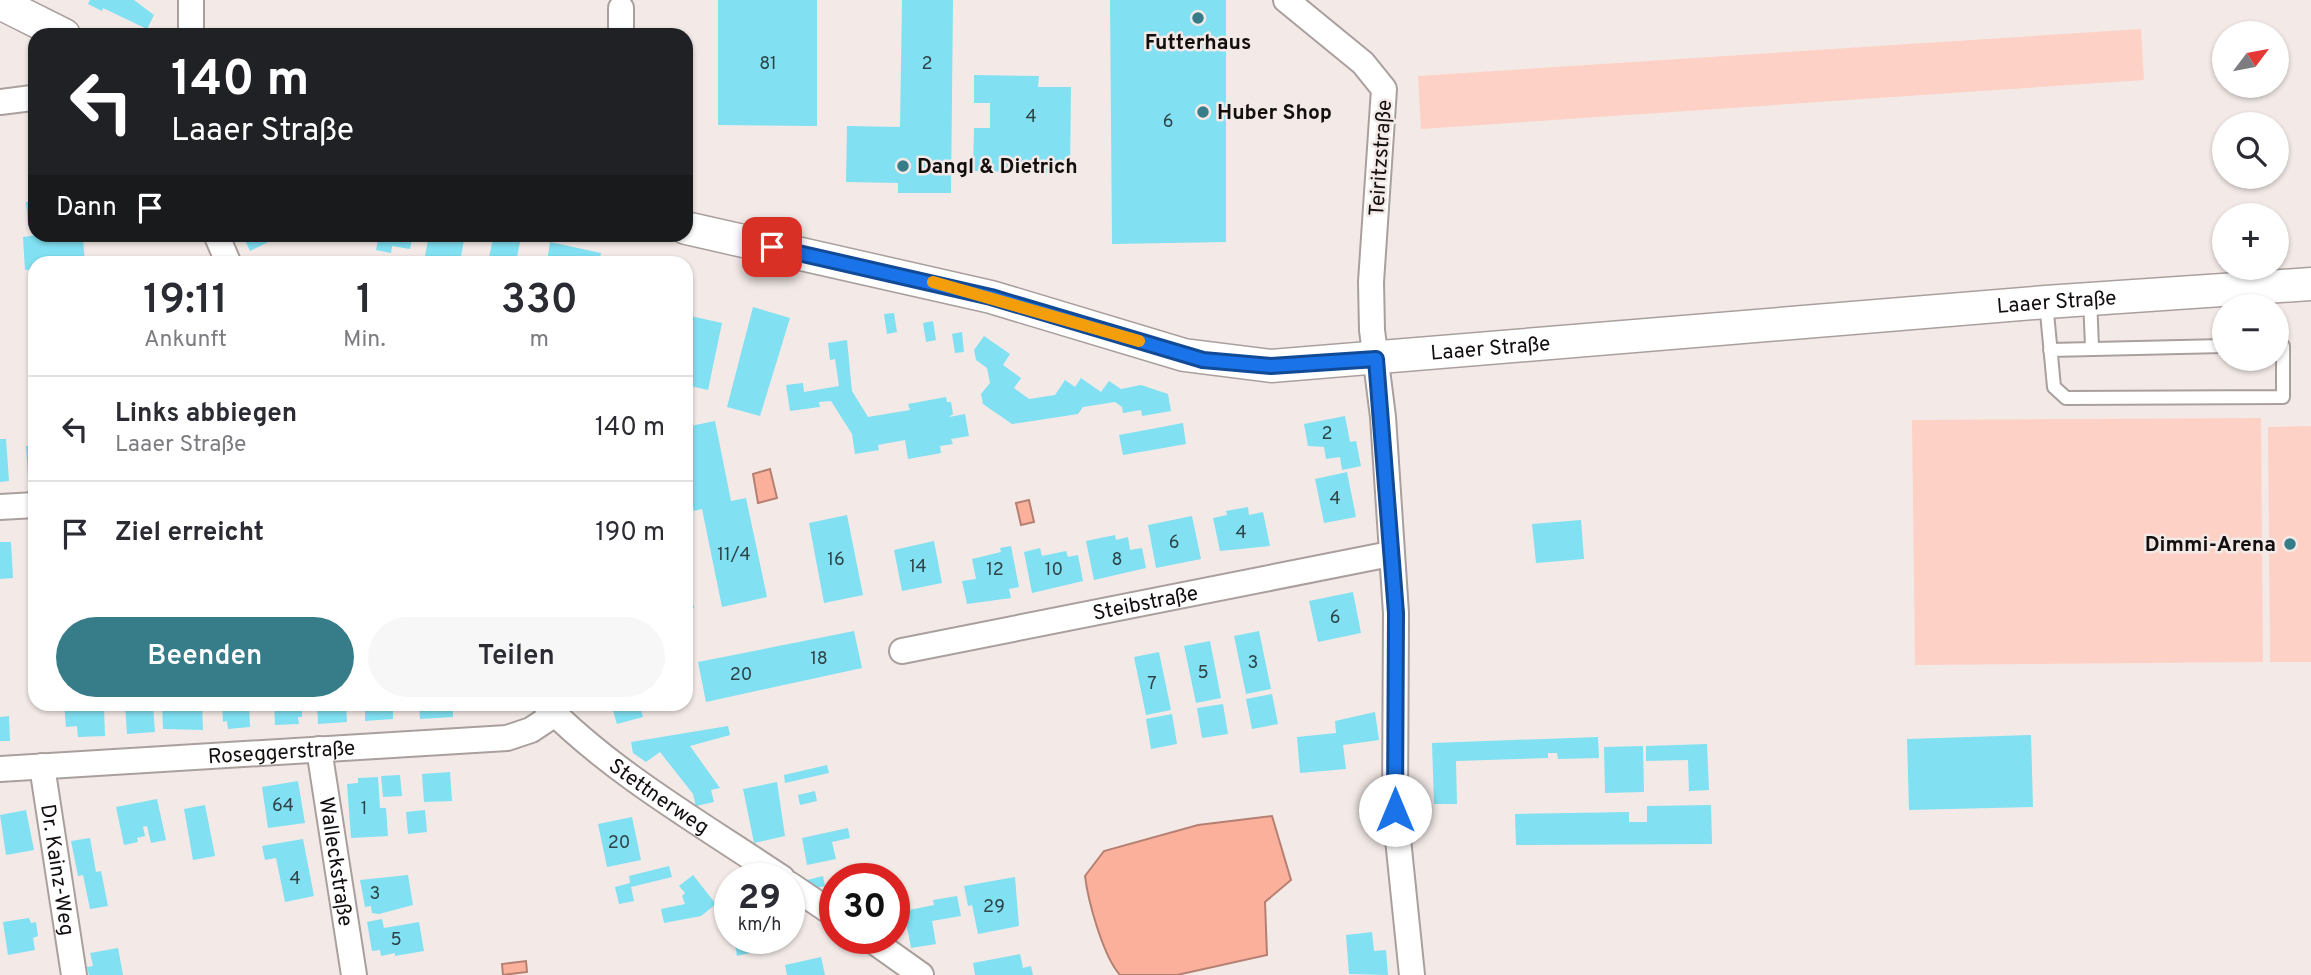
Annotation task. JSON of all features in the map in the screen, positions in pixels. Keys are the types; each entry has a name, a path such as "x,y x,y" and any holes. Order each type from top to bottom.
{"street":[{"path":"191,0 191,28"},
{"name":"Teiritzstraße","path":"1286,0 1363,63 1384,89 1371,282 1372,330 1376,359"},
{"path":"0,3 50,28"},
{"path":"621,8 621,28"},
{"path":"0,102 28,98"},
{"name":"Laaer Straße","path":"693,230 979,293 1203,360 1271,366 1376,359 1626,335 1760,328 2090,298 2311,284"},
{"path":"1376,359 1383,417 1396,613 1395,810 1412,975"},
{"path":"0,508 28,506"},
{"name":"Steibstraße","path":"902,651 1390,554"},
{"name":"Roseggerstraße","path":"0,769 507,738 531,730 548,711"},
{"name":"Stettnerweg","path":"553,711 658,794 760,863"},
{"name":"Walleckstraße","path":"319,749 354,975"},
{"name":"Dr. Kainz-Weg","path":"42,766 74,975"},
{"path":"891,954 921,975"}],"lane":[{"path":"2090,298 2092,346"},
{"path":"2046,302 2054,387 2066,398 2283,397 2283,371"},
{"path":"2050,349 2092,346 2212,346"}],"shaded area":[{"path":"2141,29 2144,80 1421,129 1418,76"},
{"path":"2261,418 2263,662 1915,665 1912,420"},
{"name":"Dimmi-Arena","path":"2311,426 2311,662 2270,662 2268,427"},
{"path":"770,469 777,498 758,503 753,474"},
{"path":"1029,500 1034,522 1021,525 1016,503"},
{"path":"1272,816 1291,880 1265,902 1267,955 1177,975 1120,975 1102,942 1085,876 1104,851 1198,825"},
{"path":"526,961 527,972 503,975 502,964"}],"building":[{"path":"90,0 134,0 154,15 148,28 145,28 103,8 102,11 88,4"},
{"path":"718,0 817,0 817,126 718,125"},
{"path":"902,0 953,0 951,193 898,193 898,183 846,182 847,126 900,127"},
{"path":"1110,0 1226,0 1226,242 1112,244"},
{"path":"974,75 1039,76 1038,87 1071,87 1070,173 973,171 974,128 990,128 990,103 974,103"},
{"path":"28,236 28,242 83,242 84,256 28,256 28,270 25,270 23,237"},
{"path":"246,242 269,242 250,251"},
{"path":"378,242 411,242 410,249 392,246 391,253 376,250"},
{"path":"428,242 464,242 461,256 425,256"},
{"path":"492,242 520,242 517,256 489,256"},
{"path":"550,242 601,253 600,256 548,256"},
{"path":"753,307 790,318 760,416 727,407"},
{"path":"894,313 897,332 887,334 884,314"},
{"path":"693,317 722,323 708,390 693,387"},
{"path":"933,321 936,340 926,342 923,323"},
{"path":"962,332 964,352 955,353 952,334"},
{"path":"984,336 1010,354 1003,365 1021,378 1014,388 1029,399 1055,395 1065,380 1075,387 1081,378 1101,392 1109,381 1121,389 1141,385 1168,394 1171,411 1142,416 1141,410 1123,413 1122,407 1115,402 1083,407 1078,414 1012,424 983,404 981,394 990,383 987,368 976,360 974,350"},
{"path":"847,340 852,391 868,417 910,410 908,404 946,397 947,402 951,402 953,414 949,417 965,414 969,436 951,439 953,444 940,446 941,453 908,459 905,440 878,445 879,450 855,454 852,434 831,401 819,402 820,407 790,411 786,385 803,383 804,392 839,386 835,359 830,360 828,343"},
{"path":"1345,416 1350,442 1356,441 1361,466 1342,470 1340,457 1326,459 1324,447 1308,446 1304,424"},
{"path":"715,421 731,501 746,498 767,597 722,607 702,509 694,511 693,506 693,426"},
{"path":"1183,423 1186,444 1123,455 1119,435"},
{"path":"0,439 6,439 9,481 0,482"},
{"path":"26,446 28,446 28,478"},
{"path":"1347,472 1356,517 1324,523 1315,479"},
{"path":"1248,507 1249,515 1263,512 1270,546 1220,551 1213,518 1227,515 1226,511"},
{"path":"847,515 863,595 824,603 809,523"},
{"path":"1192,516 1201,559 1156,568 1148,525"},
{"path":"1581,520 1584,559 1536,563 1532,524"},
{"path":"1115,535 1116,540 1128,537 1130,550 1142,548 1146,568 1094,580 1086,541"},
{"path":"934,541 942,583 902,591 894,550"},
{"path":"0,542 11,542 13,578 0,579"},
{"path":"1011,546 1019,587 1009,589 1011,598 967,604 962,581 976,579 972,559 1001,552 1000,548"},
{"path":"1040,548 1042,556 1066,551 1068,557 1078,555 1083,581 1032,593 1024,552"},
{"path":"1353,592 1361,633 1318,642 1309,601"},
{"path":"854,631 862,668 706,702 698,662"},
{"path":"1259,631 1271,689 1246,694 1234,636"},
{"path":"1210,641 1221,698 1196,703 1184,646"},
{"path":"1159,652 1171,710 1146,715 1134,657"},
{"path":"1272,694 1278,724 1252,729 1246,699"},
{"path":"1223,704 1228,734 1202,738 1197,708"},
{"path":"65,711 104,711 105,736 78,737 77,726 66,727"},
{"path":"125,711 154,711 155,732 127,734"},
{"path":"162,711 202,711 203,730 163,729"},
{"path":"222,711 249,711 250,727 228,729 227,721 223,722"},
{"path":"274,711 302,711 302,717 298,717 299,724 275,725"},
{"path":"317,711 346,711 347,722 318,724"},
{"path":"365,711 393,711 393,719 365,721"},
{"path":"419,711 453,711 453,717 420,719"},
{"path":"613,711 641,711 643,717 617,724"},
{"path":"1375,712 1379,740 1343,745 1346,769 1300,773 1297,737 1336,733 1335,721"},
{"path":"1172,714 1177,744 1151,749 1146,719"},
{"path":"9,716 10,741 0,741 0,717"},
{"path":"728,726 730,735 690,746 720,788 711,790 714,802 696,806 693,794 660,752 646,762 633,753 631,742"},
{"path":"2031,735 2033,807 1909,810 1907,739"},
{"path":"1598,737 1599,758 1558,759 1557,753 1548,753 1548,758 1456,761 1457,804 1434,804 1432,743"},
{"path":"1707,744 1709,790 1689,791 1688,760 1646,761 1646,746"},
{"path":"1643,746 1644,792 1605,793 1604,747"},
{"path":"827,765 829,773 785,783 784,775"},
{"path":"450,772 452,801 424,802 422,774"},
{"path":"400,775 402,796 383,797 381,776"},
{"path":"378,777 380,808 386,808 388,836 351,838 347,784 358,783 358,778"},
{"path":"298,781 305,823 268,828 262,787"},
{"path":"777,782 785,836 754,843 743,789"},
{"path":"815,791 817,801 800,805 798,795"},
{"path":"157,799 166,840 151,843 147,826 143,827 145,836 137,838 138,842 124,845 116,807"},
{"path":"205,805 215,856 193,860 184,809"},
{"path":"1711,805 1712,844 1516,845 1515,814 1629,812 1629,822 1647,822 1647,806"},
{"path":"26,810 34,850 6,855 0,815"},
{"path":"425,810 427,832 408,834 406,812"},
{"path":"632,817 641,860 607,867 598,824"},
{"path":"848,828 850,838 832,842 836,859 807,865 802,838"},
{"path":"90,838 96,872 101,871 108,906 90,909 83,875 78,876 71,841"},
{"path":"303,839 314,896 285,902 276,858 265,860 262,846"},
{"path":"669,866 672,877 631,887 634,901 619,904 615,887 630,883 629,876"},
{"path":"408,875 413,905 379,914 372,913 371,906 365,907 360,880"},
{"path":"693,875 714,901 714,906 701,916 664,923 661,909 685,904 682,896 685,893 679,886"},
{"path":"819,877 819,888 809,890 807,880"},
{"path":"1015,877 1019,926 978,934 972,905 968,906 964,886"},
{"path":"957,896 961,916 932,921 936,944 911,948 910,910 934,905 933,900"},
{"path":"29,918 31,923 36,922 38,936 33,938 35,950 8,955 3,922"},
{"path":"382,919 384,928 419,922 424,951 381,956 380,950 372,951 367,922"},
{"path":"1372,932 1374,951 1386,950 1388,975 1349,974 1346,935"},
{"path":"118,948 123,975 89,975 87,967 93,966 90,953"},
{"path":"1020,954 1023,968 1031,966 1033,975 975,975 973,963"},
{"path":"821,957 825,975 787,975 785,965"}],"slow traffic":[{"path":"933,282 1139,341"}],"place":[{"name":"Futterhaus","path":"1198,18"},
{"name":"Huber Shop","path":"1203,112"},
{"name":"Dangl & Dietrich","path":"903,166"},
{"name":"Dimmi-Arena","path":"2290,544"}],"route":[{"path":"772,247 991,297 1203,360 1271,366 1376,359 1383,417 1396,613 1395,810"}]}
